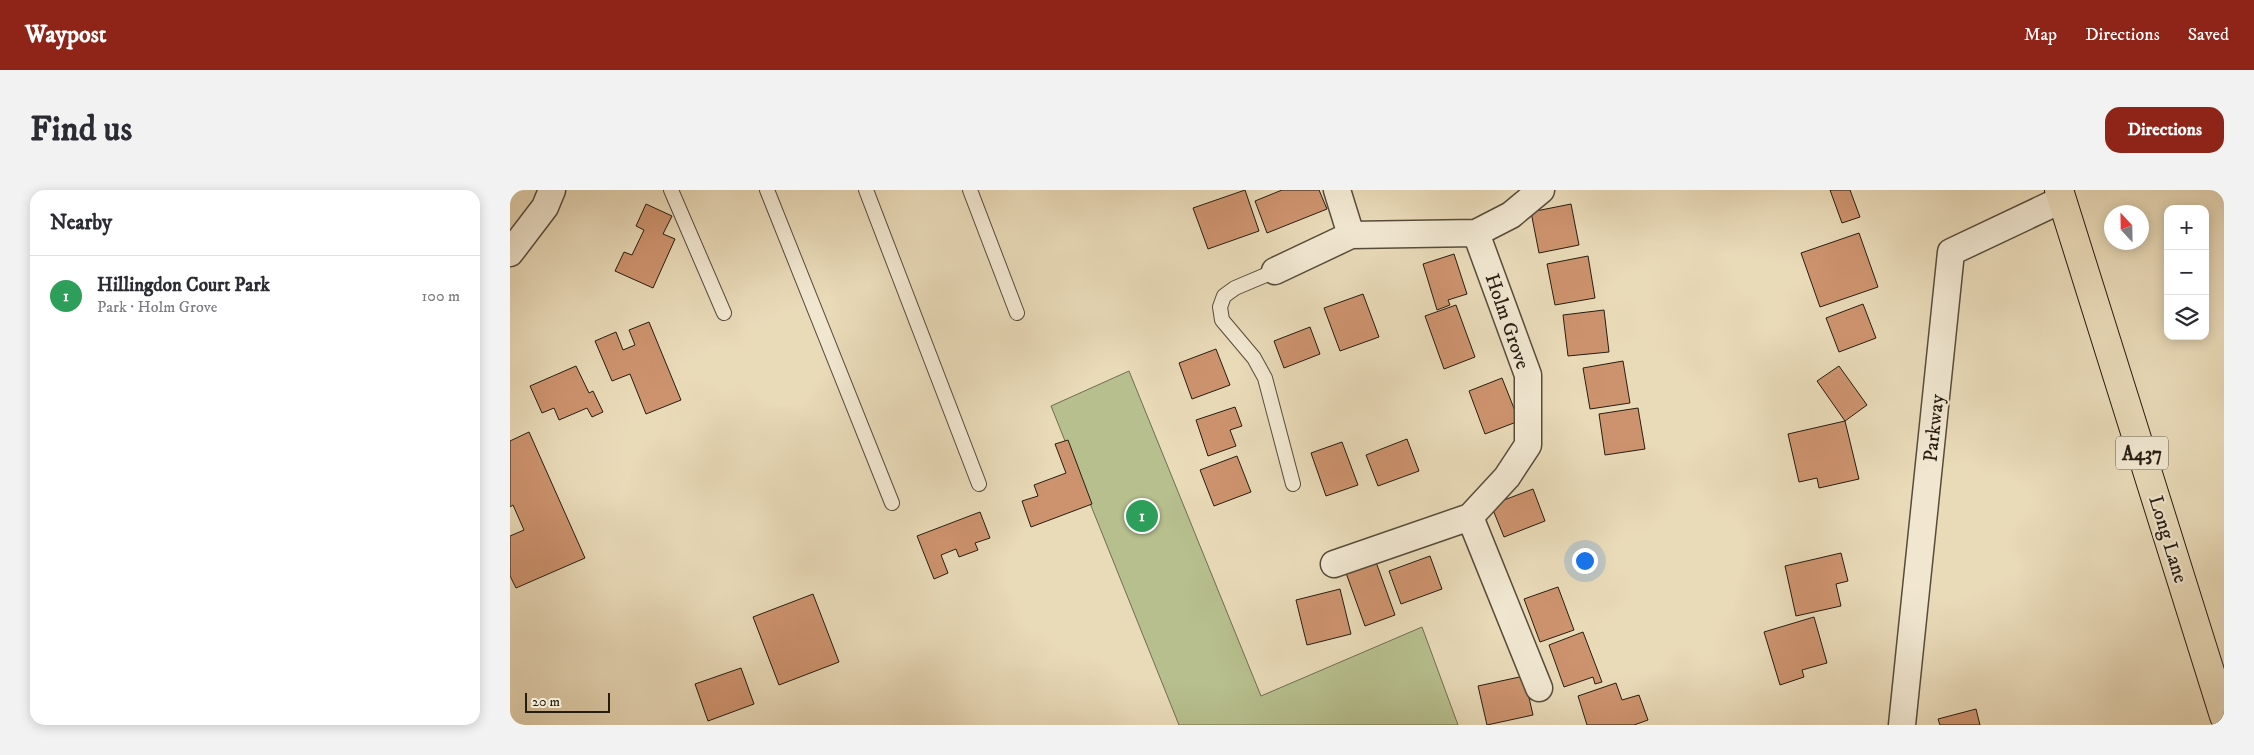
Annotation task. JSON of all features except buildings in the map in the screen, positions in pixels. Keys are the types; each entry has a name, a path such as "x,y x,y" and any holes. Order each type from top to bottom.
{"main road":[{"name":"Long Lane","path":"2060,195 2222,706"}],"street":[{"path":"510,253 545,207 552,190"},
{"path":"1337,190 1351,235"},
{"path":"1275,271 1351,235 1476,233 1511,215 1542,190"},
{"name":"Parkway","path":"1902,725 1951,252 2060,195"},
{"name":"Holm Grove","path":"1334,564 1470,517 1507,477 1528,444 1528,375 1476,233"},
{"path":"1470,517 1539,688"}],"lane":[{"path":"671,190 724,313"},
{"path":"767,190 892,503"},
{"path":"866,190 979,484"},
{"path":"970,190 1016,313"},
{"path":"1275,271 1235,288 1224,296 1220,307 1222,320 1254,358 1265,378 1293,484"}],"green space":[{"path":"1129,371 1261,696 1422,627 1458,725 1179,725 1051,406"}],"place":[{"name":"Hillingdon Court Park","path":"1142,516"}]}
